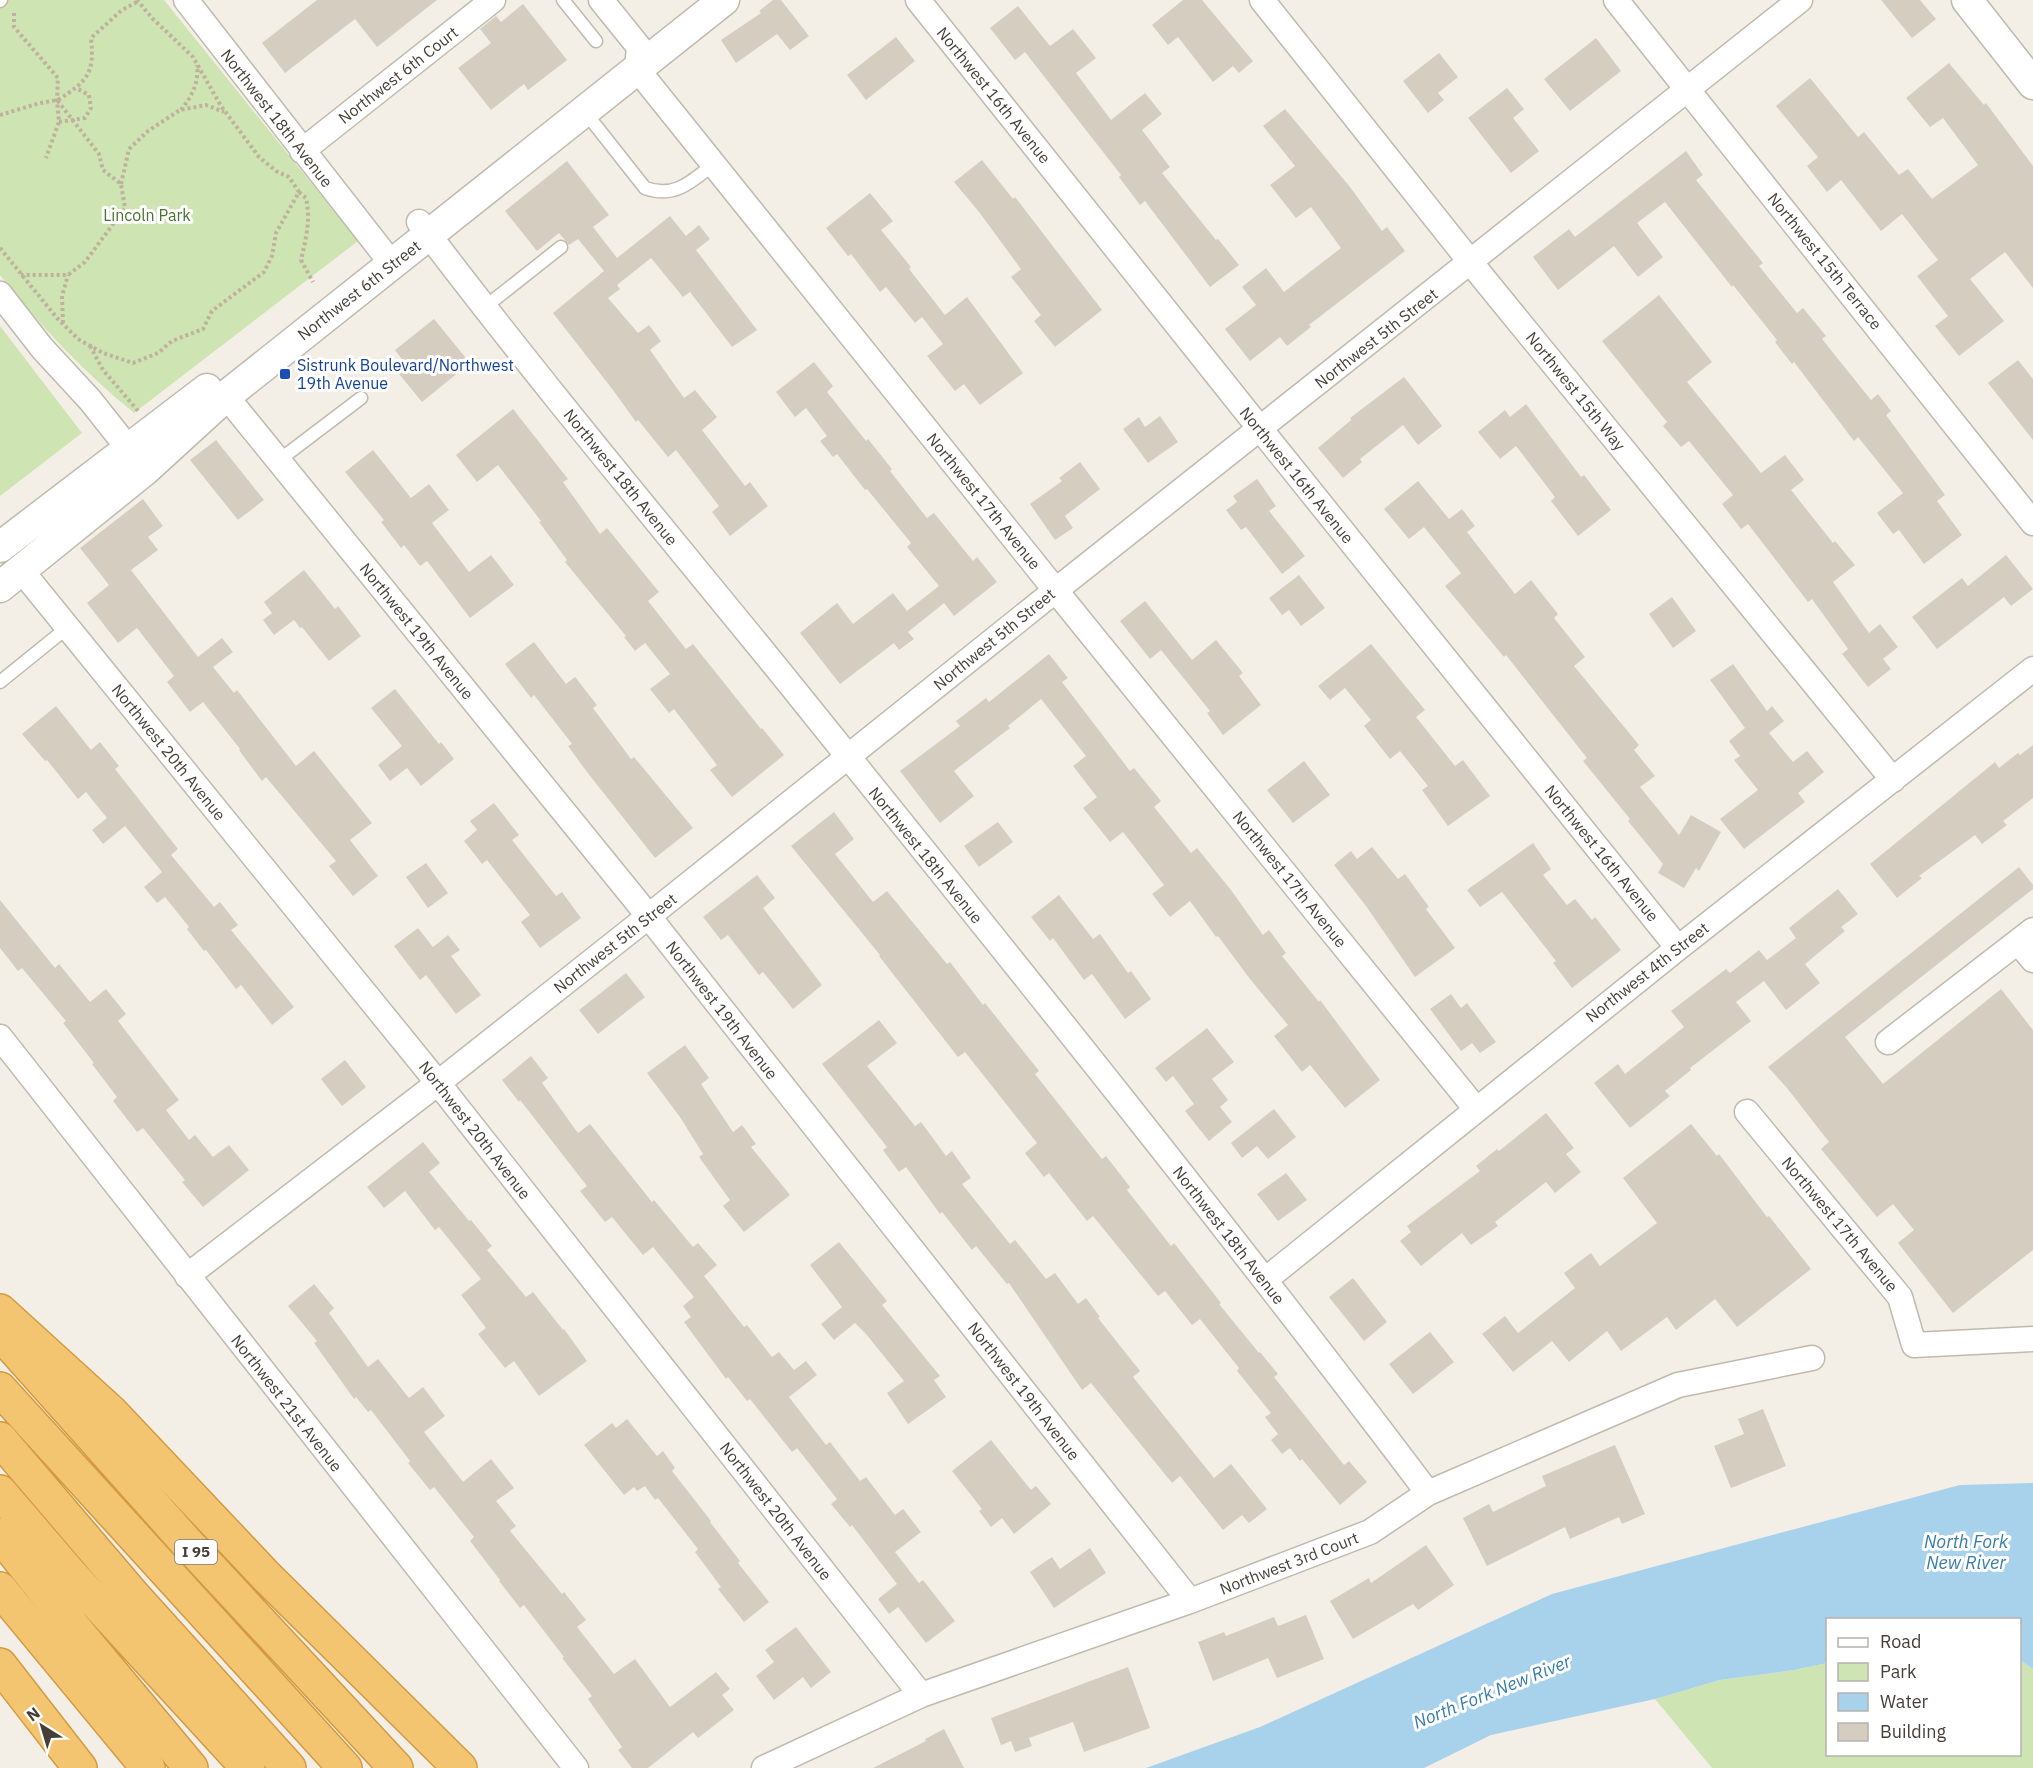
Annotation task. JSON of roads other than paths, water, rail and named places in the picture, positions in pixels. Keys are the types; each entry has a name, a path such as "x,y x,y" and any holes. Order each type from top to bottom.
{"highway":[{"path":"0,1311 112,1413 266,1576 460,1768"},
{"name":"I 95","path":"0,1333 187,1543 396,1768"},
{"path":"0,1389 345,1768"},
{"path":"0,1439 147,1611 289,1768"},
{"path":"0,1492 72,1576 248,1768"},
{"path":"0,1535 82,1638 191,1768"},
{"path":"0,1589 148,1768"},
{"path":"0,1665 80,1768"}],"street":[{"name":"Northwest 6th Court","path":"303,151 493,0"},
{"name":"Northwest 17th Avenue","path":"600,0 638,58 714,164 1476,1109"},
{"name":"Northwest 6th Street","path":"424,228 584,111 698,0"},
{"name":"Northwest 6th Street","path":"11,578 137,460 387,257 638,58 724,0"},
{"name":"Northwest 16th Avenue","path":"918,0 1678,948"},
{"name":"Northwest 15th Way","path":"1262,0 1471,262 1893,780"},
{"name":"Northwest 15th Terrace","path":"1616,0 2033,523"},
{"name":"Northwest 5th Street","path":"187,1276 438,1083 1800,0"},
{"path":"1967,0 2033,84"},
{"name":"Northwest 18th Avenue","path":"194,3 303,151 387,257"},
{"name":"Northwest 18th Avenue","path":"424,228 1265,1280 1428,1493"},
{"name":"Northwest 6th Street","path":"0,547 137,460 226,396 387,257"},
{"path":"0,294 42,348 90,400 137,460"},
{"name":"Northwest 19th Avenue","path":"226,396 649,916 1190,1601"},
{"name":"Northwest 20th Avenue","path":"11,578 68,627 438,1083 921,1695"},
{"name":"Northwest 4th Street","path":"1265,1280 1678,948 2033,669"},
{"path":"1888,1041 2028,944"},
{"name":"Northwest 21st Avenue","path":"0,1037 576,1768"},
{"name":"Northwest 17th Avenue","path":"1747,1112 1900,1297 1914,1345 2033,1339"},
{"name":"Northwest 3rd Court","path":"764,1768 921,1695 1190,1601 1370,1532 1428,1493 1678,1385 1812,1358"}],"lane":[{"path":"563,0 596,41"},
{"path":"584,111 645,188 656,192 668,192 683,187 714,164"},
{"path":"485,307 561,247"},
{"path":"278,461 361,398"},
{"path":"0,682 68,627"}],"water":[{"name":"North Fork New River","path":"2033,1483 2033,1669 2021,1661 2021,1618 1826,1618 1826,1663 1720,1680 1655,1699 1491,1735 1424,1768 1146,1768 1260,1727 1552,1594 1960,1485"}],"place":[{"name":"Sistrunk Boulevard/Northwest 19th Avenue","path":"285,374"}],"park label":[{"name":"Lincoln Park","path":"147,215"}]}
